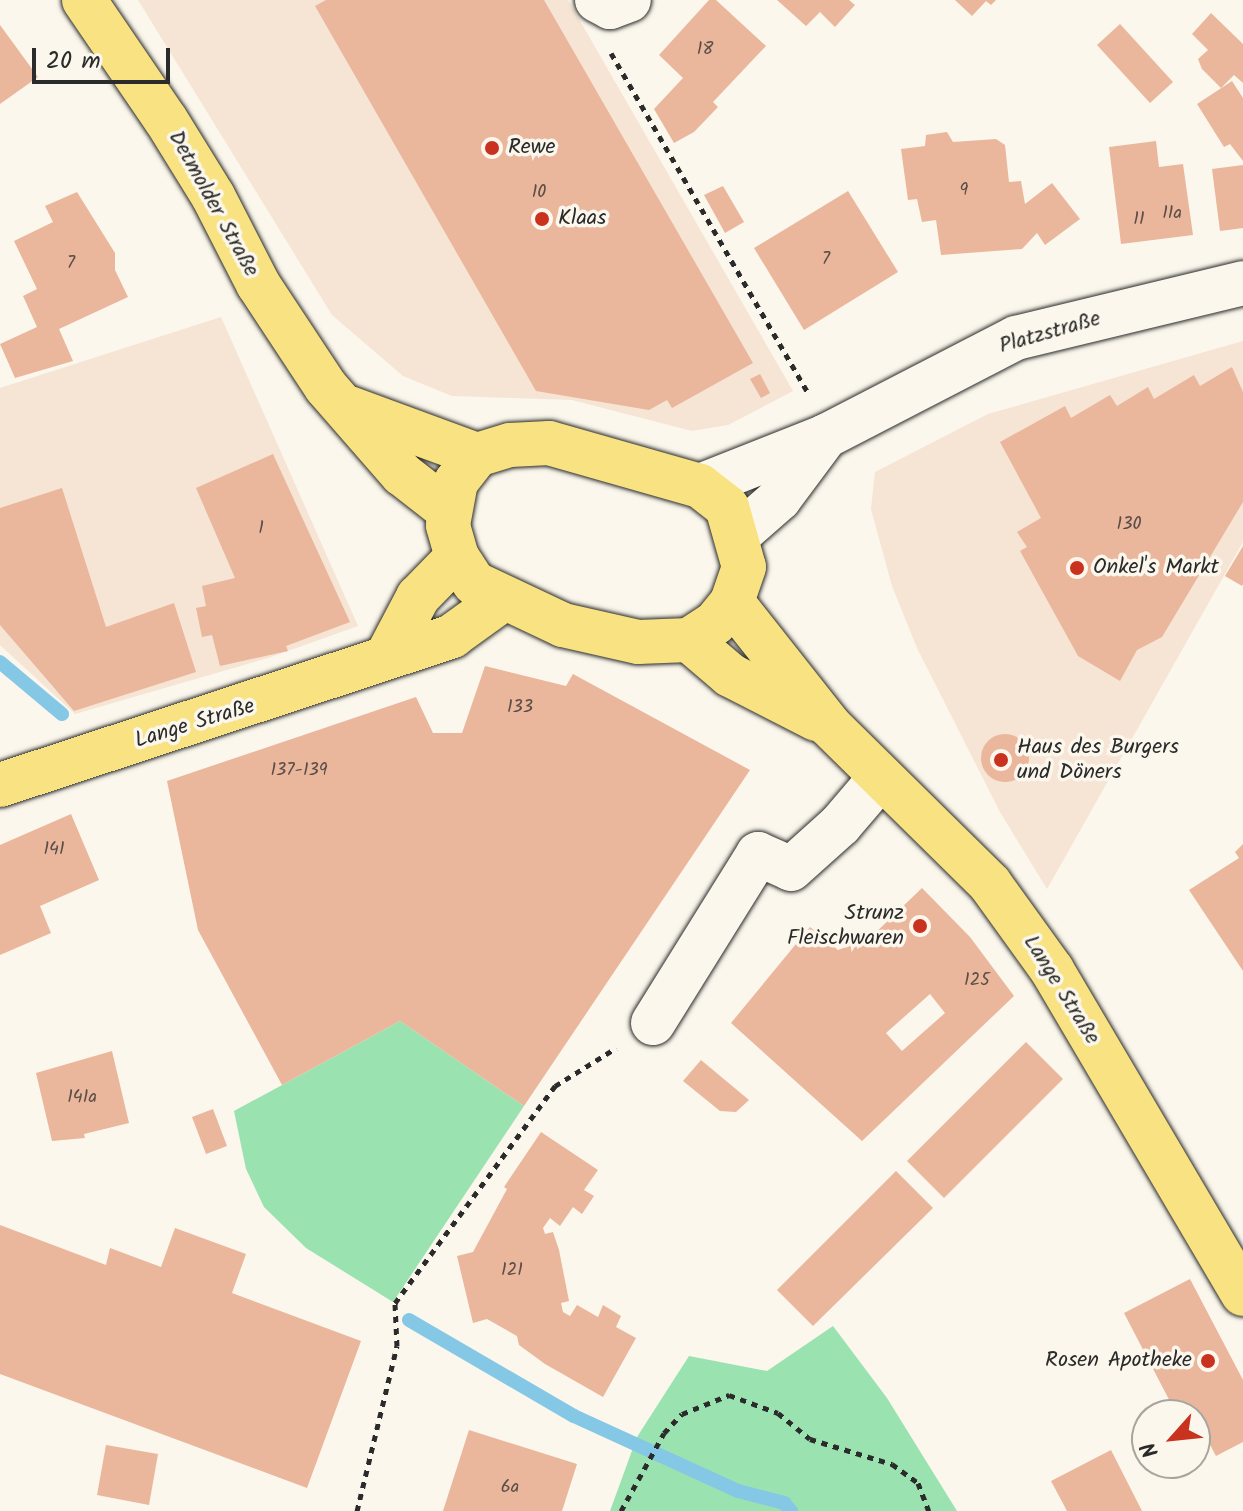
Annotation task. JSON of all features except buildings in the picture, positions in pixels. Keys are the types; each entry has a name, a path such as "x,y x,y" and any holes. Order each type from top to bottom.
{"main road":[{"name":"Detmolder Straße","path":"84,0 213,196 258,284 343,406 402,474 448,510"},
{"path":"343,406 477,455"},
{"path":"549,443 700,486 727,507 738,535 744,567 732,602 715,623 689,640 638,642 563,625 502,600 474,583 457,557 448,510 456,482 477,455 510,445 549,443"},
{"path":"387,656 418,597 457,557"},
{"name":"Lange Straße","path":"0,785 269,700 387,656 452,636 502,600"},
{"name":"Lange Straße","path":"732,602 829,725 990,884 1052,970 1237,1265"},
{"name":"Lange Straße","path":"689,640 730,675 829,725"}],"street":[{"name":"Platzstraße","path":"700,486 830,433 1016,338 1243,283"},
{"name":"Platzstraße","path":"738,535 779,499 830,433"},
{"path":"653,1023 758,854 791,869 840,825 881,777"}],"path":[{"path":"612,2 605,43 830,433"},
{"path":"357,1511 397,1346 395,1303 555,1086 653,1023"},
{"path":"621,1511 664,1433 682,1414 729,1395 749,1399 810,1439 892,1464 918,1483 929,1511"}],"shaded area":[{"path":"138,0 568,0 793,391 728,425 692,431 572,400 452,396 403,376 332,315"},
{"path":"221,317 358,626 268,658 75,714 0,645 0,388"},
{"path":"1243,341 1243,542 1047,889 1000,812 917,648 892,586 871,509 875,472 988,414"}],"green space":[{"path":"400,1021 524,1106 393,1302 306,1248 264,1207 246,1169 234,1111"},
{"path":"833,1326 887,1398 957,1511 610,1511 637,1437 689,1356 767,1371"}],"waterway":[{"path":"0,662 62,714"},
{"path":"409,1320 574,1416 738,1491 784,1503 791,1511"}],"place":[{"name":"Rewe","path":"492,148"},
{"name":"Klaas","path":"542,219"},
{"name":"Onkel's Markt","path":"1077,568"},
{"name":"Haus des Burgers und Döners","path":"1001,760"},
{"name":"Strunz Fleischwaren","path":"920,926"},
{"name":"Rosen Apotheke","path":"1208,1361"}]}
